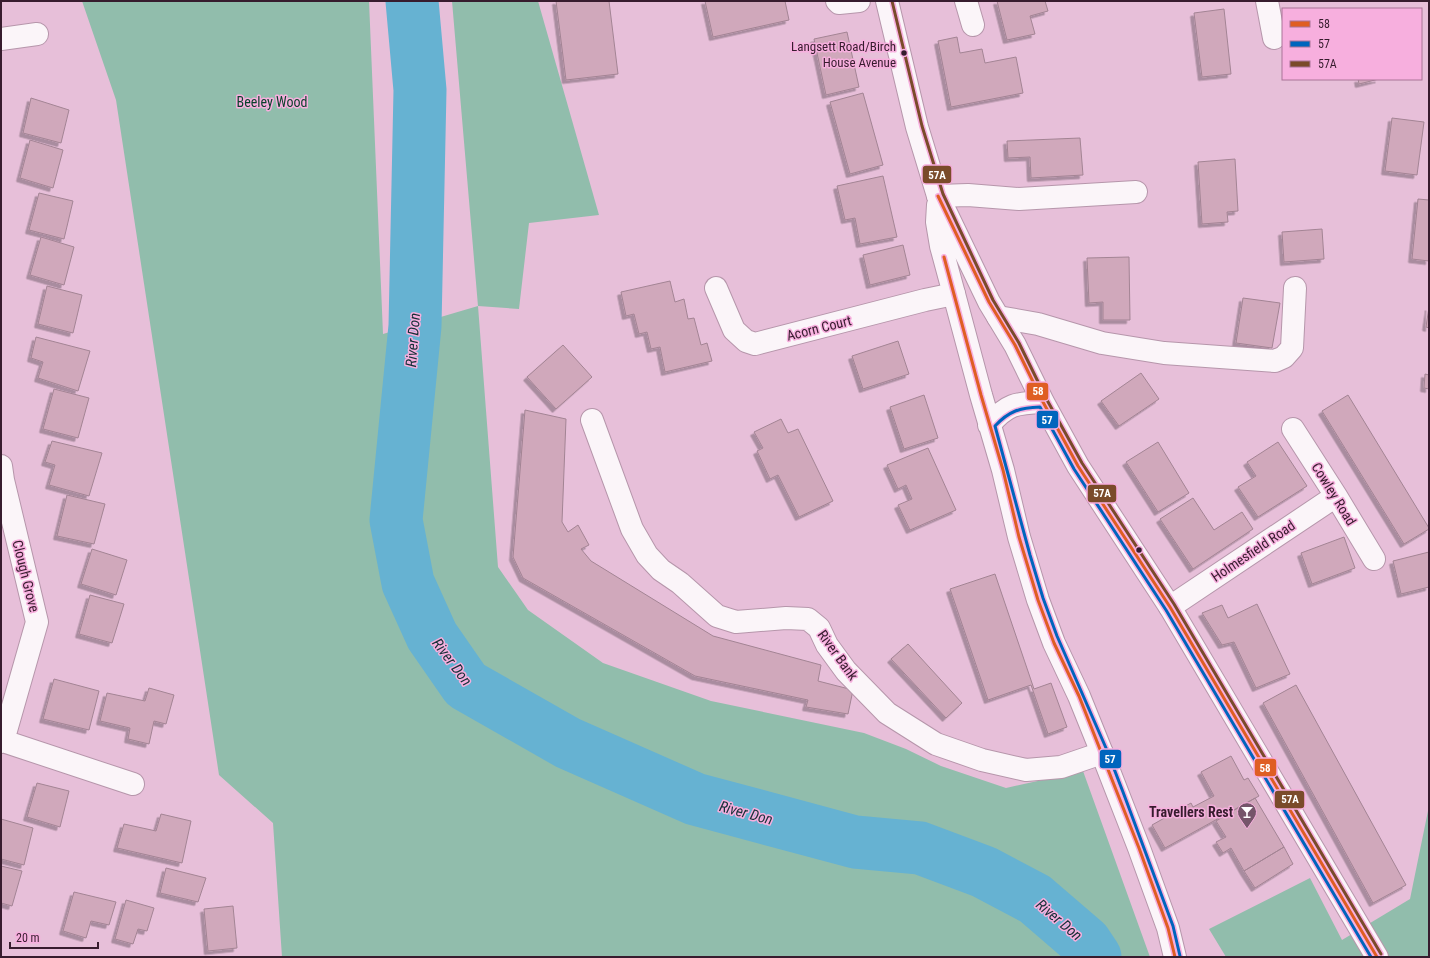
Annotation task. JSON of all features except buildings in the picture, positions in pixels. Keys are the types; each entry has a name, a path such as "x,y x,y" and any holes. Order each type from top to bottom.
{"main road":[{"path":"837,1 839,3 859,1"},
{"path":"887,1 917,126 938,196 983,289 1015,346 1043,402 1078,466 1170,607 1377,957"},
{"path":"966,1 973,25"},
{"path":"1267,1 1274,38"},
{"path":"1,39 37,34"},
{"path":"938,196 968,195 1019,199 1136,192"},
{"path":"938,196 937,222 941,246 1003,470 1019,537 1038,600 1054,643 1079,696 1102,752 1166,921 1175,957"},
{"name":"Acorn Court","path":"716,288 734,330 746,341 755,344 925,300 954,294"},
{"path":"998,317 1038,324 1102,343 1164,353 1275,361 1284,357 1292,348 1295,288"},
{"path":"990,425 998,415 1011,405 1043,402"},
{"name":"River Bank","path":"592,420 632,529 647,554 661,570 680,583 717,616 736,622 786,618 808,619 819,628 827,645 846,671 887,713 936,744 982,760 1026,770 1061,767 1102,752"},
{"name":"Cowley Road","path":"1292,429 1336,496 1374,559"},
{"name":"Clough Grove","path":"2,475 37,622 2,742 133,784"},
{"name":"Holmesfield Road","path":"1170,607 1336,496"}],"green space":[{"name":"Beeley Wood","path":"82,1 369,1 383,334 478,306 498,567 528,610 603,663 711,701 864,733 906,749 941,766 1006,788 1083,771 1150,957 282,957 273,823 219,775 116,100"},
{"path":"452,1 538,1 599,215 529,223 519,309 478,306"},
{"path":"1429,806 1429,957 1226,957 1209,929 1310,878 1342,940 1410,899"}],"waterway":[{"name":"River Don","path":"412,1 420,90 415,326 396,520 408,583 432,636 466,685 568,743 695,799 855,842 920,848 984,872 1035,899 1085,942 1095,957"}],"transit line":[{"name":"57A","path":"892,1 922,126 943,194 993,300 1019,343 1047,400 1082,463 1174,604 1381,954"},
{"name":"58","path":"938,196 989,302 1015,345 1043,402 1078,466 1170,607 1377,957"},
{"name":"58","path":"944,257 1003,470 1019,537 1038,600 1054,643 1079,696 1139,848 1168,928 1175,957"},
{"name":"57","path":"1180,956 1173,926 1123,792 1106,748 1057,636 1043,598 1030,555 995,426 1005,417 1020,409 1040,407 1074,469 1166,610 1371,957"}],"place":[{"name":"Langsett Road/Birch House Avenue","path":"904,53"},
{"name":"Travellers Rest","path":"1247,829"}]}
